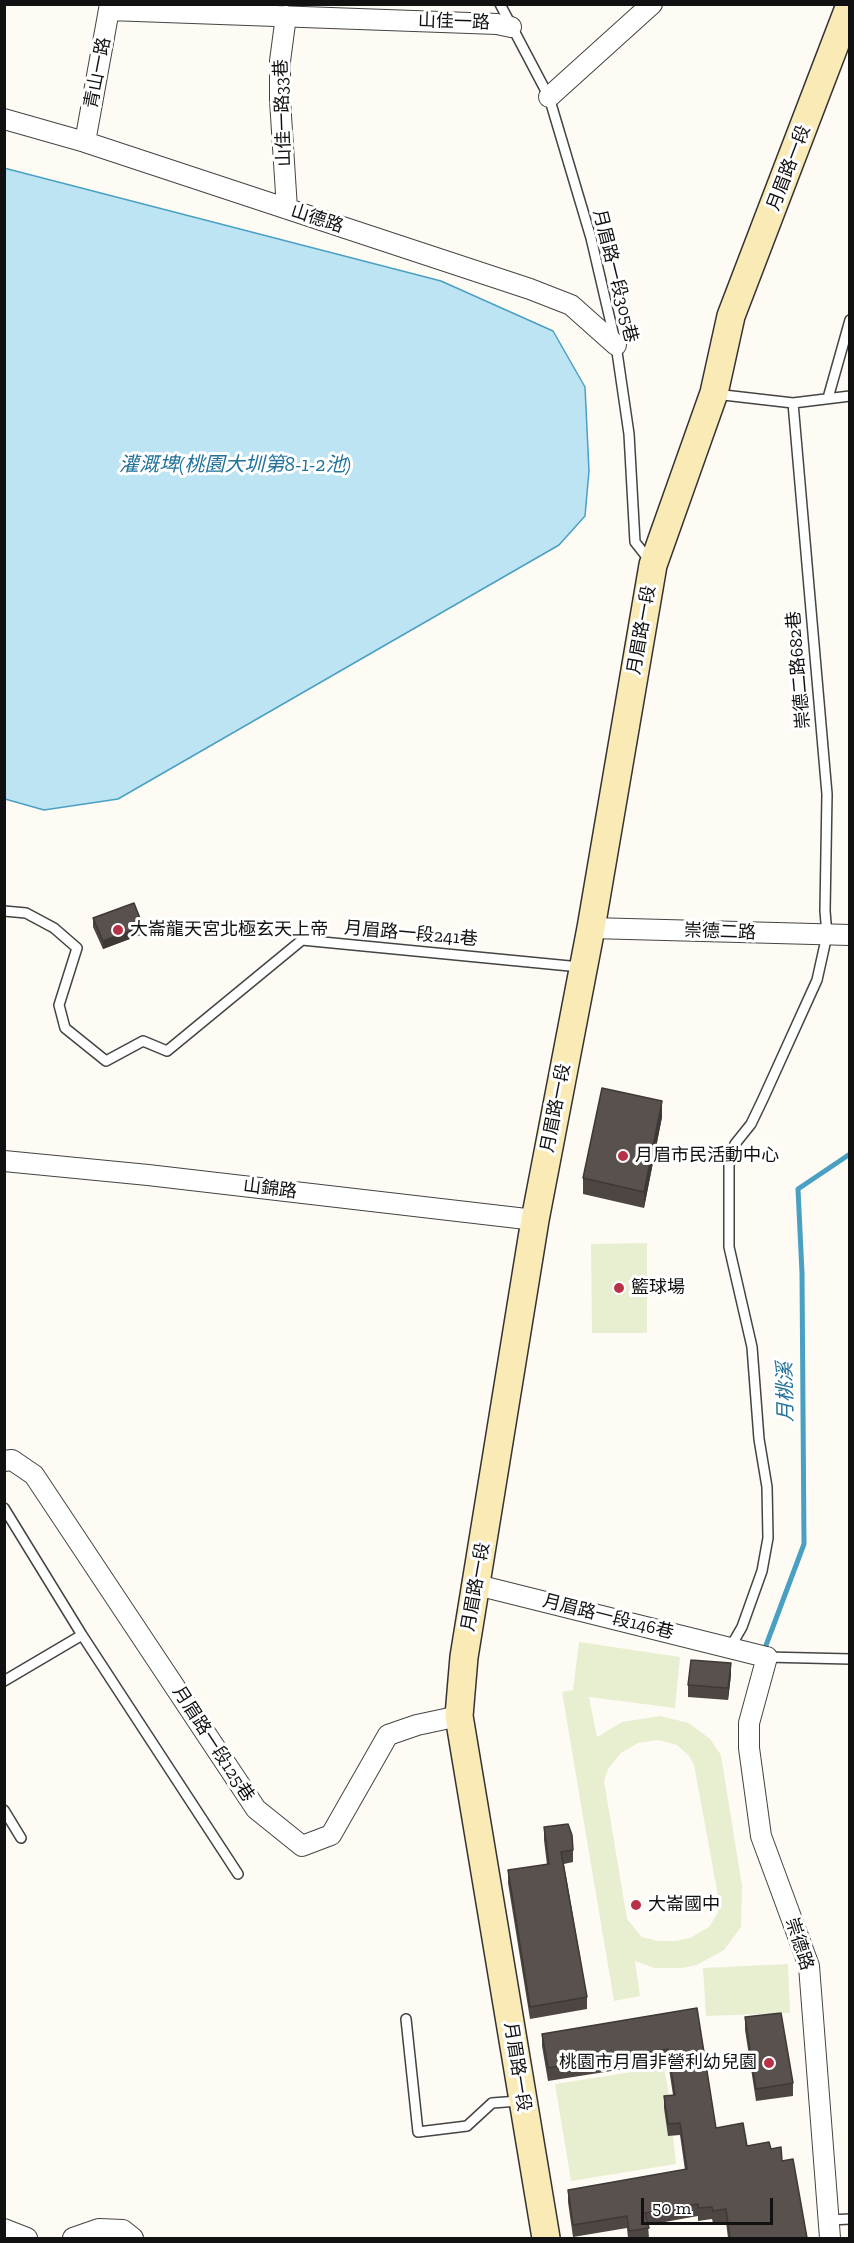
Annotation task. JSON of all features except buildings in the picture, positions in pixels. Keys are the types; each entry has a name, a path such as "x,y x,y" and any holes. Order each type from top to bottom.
{"street":[{"path":"549,97 652,4"},
{"name":"月眉路一段","path":"546,2238 459,1716 464,1657 535,1220 591,928 653,565 714,393 731,316 849,5"},
{"name":"山佳一路","path":"110,7 497,24 511,27"},
{"name":"青山一路","path":"85,142 110,7"},
{"name":"山佳一路33巷","path":"286,16 280,61 280,100 287,209"},
{"name":"山德路","path":"4,119 85,142 571,305 616,345"},
{"name":"崇德二路","path":"591,928 849,935"},
{"name":"山錦路","path":"4,1161 148,1175 535,1220"},
{"name":"月眉路一段125巷","path":"4,1461 12,1460 34,1475 256,1809 302,1846 331,1835 388,1735 417,1725 459,1716"},
{"name":"月眉路一段146巷","path":"477,1585 766,1657"},
{"name":"崇德路","path":"766,1657 749,1723 749,1748 760,1836 809,1966 837,2226"},
{"path":"4,2229 27,2238"},
{"path":"73,2238 84,2233 107,2229 123,2230 133,2238"}],"lane":[{"name":"月眉路一段305巷","path":"500,4 549,97 591,238 616,345 628,434 635,542 653,565"},
{"path":"828,398 849,320"},
{"path":"714,393 793,403 849,396"},
{"name":"崇德二路682巷","path":"735,1648 762,1571 768,1538 767,1487 759,1439 752,1347 729,1247 729,1165 735,1144 751,1124 817,980 827,935 825,910 827,794 793,403"},
{"name":"月眉路一段241巷","path":"4,911 26,914 54,928 77,948 59,1005 64,1028 106,1061 143,1041 167,1051 302,940 583,967"},
{"path":"4,1508 82,1635 238,1874"},
{"path":"4,1681 82,1635"},
{"path":"766,1657 849,1659"},
{"path":"4,1810 21,1838"},
{"path":"406,2019 418,2132 467,2126 492,2103 523,2101"}],"green space":[{"name":"籃球場","path":"647,1243 647,1333 592,1333 591,1244"},
{"path":"579,1642 680,1657 675,1708 589,1697 597,1737 622,1722 660,1716 689,1723 710,1739 721,1755 742,1886 741,1927 724,1950 697,1965 683,1968 654,1968 635,1961 640,1996 614,2001 562,1692 573,1690","holes":["658,1740 677,1745 689,1756 694,1765 719,1901 718,1912 709,1927 690,1938 658,1941 642,1937 627,1919 604,1781 608,1769 621,1753 638,1743"]},
{"path":"788,1964 790,2013 706,2016 703,1968"},
{"path":"664,2067 671,2107 668,2136 673,2136 676,2164 571,2181 555,2084"}],"water":[{"name":"灌溉埤(桃園大圳第8-1-2池)","path":"4,168 441,281 553,331 585,387 589,471 585,516 559,545 118,799 44,810 5,799"}],"waterway":[{"name":"月桃溪","path":"765,1648 804,1544 802,1273 798,1189 850,1154"}],"place":[{"name":"大崙龍天宮北極玄天上帝","path":"118,930"},
{"name":"月眉市民活動中心","path":"623,1156"},
{"name":"籃球場","path":"619,1288"},
{"name":"大崙國中","path":"636,1905"},
{"name":"桃園市月眉非營利幼兒園","path":"769,2063"}]}
